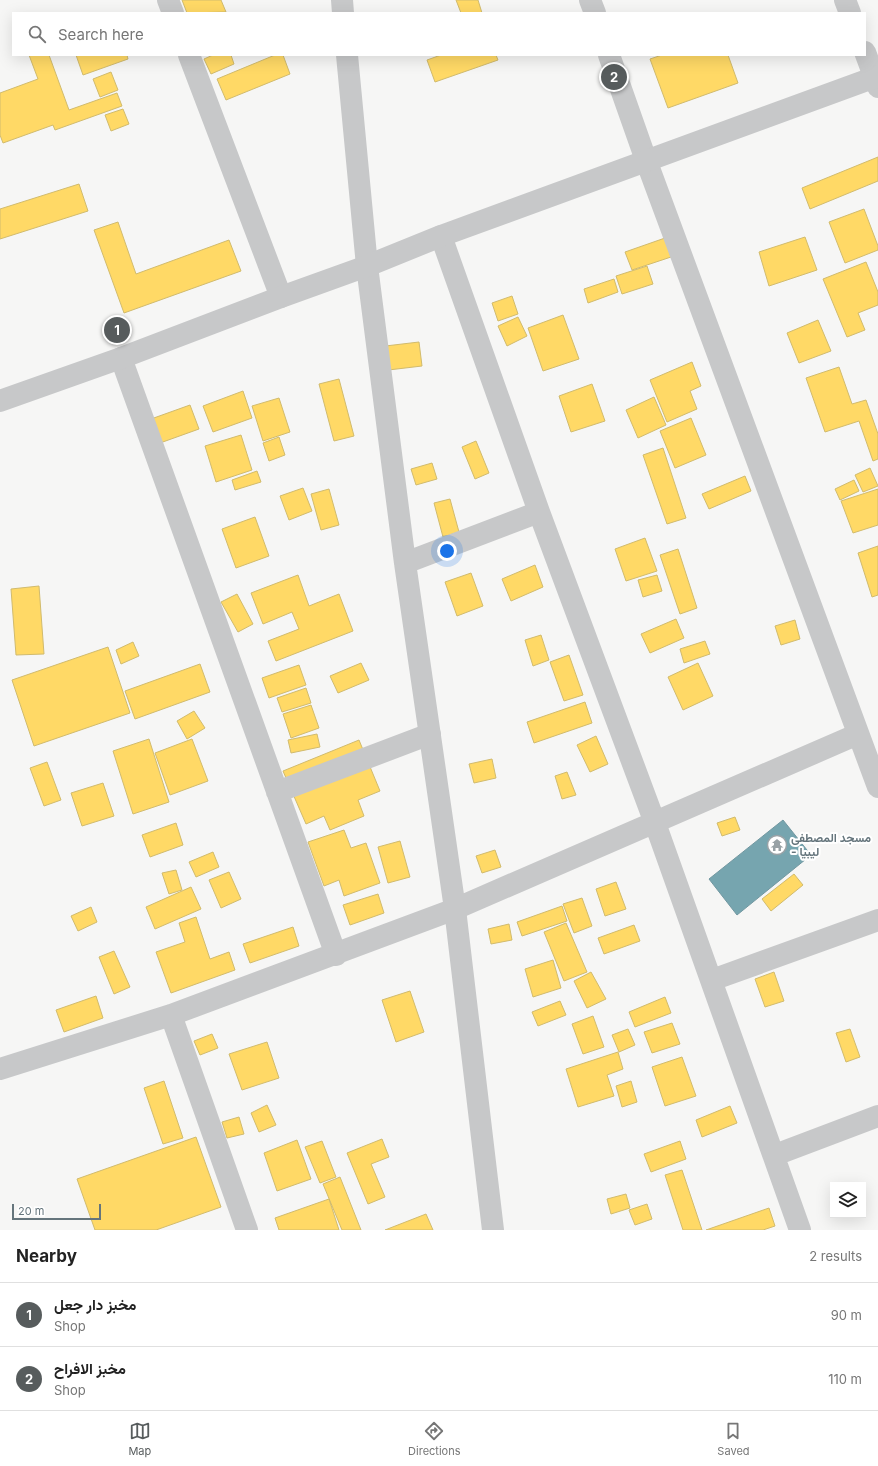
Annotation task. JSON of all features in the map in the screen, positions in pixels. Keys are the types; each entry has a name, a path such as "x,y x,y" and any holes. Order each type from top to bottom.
{"street":[{"path":"168,0 173,12"},
{"path":"342,0 343,12"},
{"path":"590,0 595,12"},
{"path":"845,0 850,12"},
{"path":"0,401 121,358 367,266 441,236 646,160 877,80 866,54"},
{"path":"189,56 281,297"},
{"path":"347,56 367,266 405,563 455,909 493,1230"},
{"path":"609,56 646,160 878,787"},
{"path":"441,236 539,512 712,980 775,1155 800,1230"},
{"path":"121,358 336,955"},
{"path":"405,563 539,512"},
{"path":"277,792 430,734"},
{"path":"0,1069 171,1015 336,955 455,909 858,734"},
{"path":"712,980 878,920"},
{"path":"171,1015 247,1230"},
{"path":"775,1155 878,1116"}],"building: Homes":[{"path":"182,0 221,0 226,12 187,12"},
{"path":"456,0 478,0 482,12 461,12"},
{"path":"29,56 49,56 69,110 117,93 122,106 55,130 53,125 3,143 0,135 0,93 38,79"},
{"path":"76,56 127,56 128,59 83,75"},
{"path":"211,56 231,56 234,64 211,74 204,59"},
{"path":"273,56 283,56 290,74 226,100 217,79"},
{"path":"438,56 496,56 498,60 435,82 427,60"},
{"path":"659,56 728,56 738,83 668,108 650,59"},
{"path":"111,72 118,90 100,97 93,79"},
{"path":"123,109 129,124 111,131 105,115"},
{"path":"878,157 878,181 810,209 802,188"},
{"path":"79,184 88,211 0,239 0,209"},
{"path":"864,209 878,246 878,250 845,263 829,222"},
{"path":"118,222 136,274 229,240 241,271 124,313 94,230"},
{"path":"805,237 817,270 769,286 759,252"},
{"path":"665,238 671,257 632,270 625,252"},
{"path":"866,262 878,292 878,305 858,313 865,330 847,337 823,279"},
{"path":"647,266 653,284 622,294 616,276"},
{"path":"614,279 618,292 588,303 584,289"},
{"path":"512,296 518,314 498,321 492,303"},
{"path":"563,315 579,359 543,371 528,328"},
{"path":"518,317 527,336 507,346 498,326"},
{"path":"818,320 831,351 799,363 787,333"},
{"path":"419,342 422,366 380,371 377,347"},
{"path":"692,362 701,386 690,391 697,409 667,422 650,380"},
{"path":"839,367 852,404 866,400 878,434 878,459 873,461 859,421 825,432 806,378"},
{"path":"339,379 354,436 334,441 319,384"},
{"path":"592,384 605,421 571,432 559,396"},
{"path":"243,391 252,418 213,432 203,406"},
{"path":"654,397 666,425 638,438 626,410"},
{"path":"279,398 290,432 263,441 252,406"},
{"path":"190,405 199,429 160,443 151,419"},
{"path":"691,418 706,455 675,468 660,431"},
{"path":"241,435 252,470 216,482 205,446"},
{"path":"279,437 285,455 269,461 263,443"},
{"path":"476,441 489,473 475,479 462,447"},
{"path":"663,448 686,518 667,524 643,455"},
{"path":"432,463 437,479 416,485 411,469"},
{"path":"870,468 878,486 863,492 855,475"},
{"path":"257,471 261,482 235,490 232,480"},
{"path":"745,476 751,491 709,509 702,494"},
{"path":"854,480 859,491 840,500 835,489"},
{"path":"303,488 312,511 289,520 280,496"},
{"path":"329,489 339,525 321,530 311,494"},
{"path":"878,489 878,525 853,533 841,501"},
{"path":"450,499 459,532 443,537 434,503"},
{"path":"255,517 269,556 236,568 222,529"},
{"path":"645,538 657,571 626,581 615,549"},
{"path":"878,546 878,595 872,597 858,553"},
{"path":"678,549 697,608 680,614 660,555"},
{"path":"535,565 543,587 511,601 502,579"},
{"path":"471,573 483,606 457,616 445,582"},
{"path":"298,575 309,606 339,594 353,631 276,661 268,641 299,629 292,612 263,624 251,593"},
{"path":"657,575 662,591 643,597 638,580"},
{"path":"39,586 44,654 16,655 11,589"},
{"path":"237,594 253,624 238,632 221,602"},
{"path":"676,619 684,638 650,653 641,634"},
{"path":"795,620 800,639 781,645 775,626"},
{"path":"541,635 549,660 533,666 525,640"},
{"path":"705,641 710,654 684,663 680,649"},
{"path":"133,642 139,656 121,664 116,650"},
{"path":"108,647 130,713 34,746 12,680"},
{"path":"569,655 583,695 564,701 550,662"},
{"path":"361,663 369,680 338,693 330,676"},
{"path":"698,663 713,696 683,710 668,677"},
{"path":"200,664 210,692 135,719 125,691"},
{"path":"299,665 306,685 269,698 262,678"},
{"path":"306,688 311,703 282,712 277,698"},
{"path":"585,702 592,723 534,743 527,722"},
{"path":"311,705 319,728 291,738 283,714"},
{"path":"194,711 205,728 187,739 177,721"},
{"path":"317,734 320,747 291,753 288,740"},
{"path":"596,736 608,764 590,772 577,745"},
{"path":"149,739 169,802 133,814 113,751"},
{"path":"192,739 208,781 170,795 155,753"},
{"path":"359,740 380,791 358,800 364,816 330,830 324,816 306,824 283,771"},
{"path":"492,759 496,778 474,783 469,764"},
{"path":"47,762 61,800 44,806 30,768"},
{"path":"567,772 576,795 562,799 555,776"},
{"path":"103,783 114,816 82,826 71,793"},
{"path":"735,817 740,830 722,836 717,823"},
{"path":"176,823 183,845 150,857 142,835"},
{"path":"344,830 351,848 366,843 380,883 344,896 339,880 324,886 308,842"},
{"path":"400,841 410,877 388,883 378,847"},
{"path":"495,850 501,867 482,873 476,856"},
{"path":"213,852 219,867 196,877 189,862"},
{"path":"176,870 182,890 169,894 162,873"},
{"path":"229,872 241,899 221,908 209,880"},
{"path":"794,874 803,885 771,911 762,899"},
{"path":"616,882 626,909 605,916 596,889"},
{"path":"191,887 201,909 155,929 146,907"},
{"path":"378,894 384,913 350,925 343,905"},
{"path":"582,898 592,926 574,933 563,904"},
{"path":"562,906 567,921 522,936 517,922"},
{"path":"91,907 97,922 78,931 71,916"},
{"path":"196,917 210,959 229,952 235,970 171,993 156,952 185,942 179,923"},
{"path":"566,923 587,972 564,981 544,932"},
{"path":"509,924 512,940 491,944 488,929"},
{"path":"634,925 640,941 604,954 598,938"},
{"path":"293,927 299,946 250,963 243,944"},
{"path":"114,951 130,987 114,994 99,957"},
{"path":"553,960 561,988 533,997 525,969"},
{"path":"591,972 606,999 587,1008 574,981"},
{"path":"774,972 784,1001 765,1007 755,979"},
{"path":"410,991 424,1032 396,1042 382,1000"},
{"path":"96,996 103,1018 64,1032 56,1010"},
{"path":"665,997 671,1013 635,1027 629,1012"},
{"path":"560,1001 566,1015 538,1026 532,1012"},
{"path":"593,1016 604,1047 583,1054 572,1024"},
{"path":"672,1023 680,1044 652,1053 644,1032"},
{"path":"628,1029 635,1045 619,1052 612,1035"},
{"path":"850,1029 860,1057 846,1062 836,1033"},
{"path":"212,1034 218,1048 200,1055 194,1041"},
{"path":"267,1042 279,1078 242,1090 229,1054"},
{"path":"618,1052 623,1069 607,1075 614,1096 578,1107 566,1069"},
{"path":"682,1057 696,1096 665,1106 652,1067"},
{"path":"164,1081 183,1138 163,1144 144,1088"},
{"path":"631,1081 637,1102 622,1107 616,1086"},
{"path":"267,1105 276,1125 259,1132 251,1113"},
{"path":"730,1106 737,1123 702,1137 696,1120"},
{"path":"239,1117 244,1134 227,1138 222,1122"},
{"path":"196,1137 221,1207 156,1230 95,1230 77,1179"},
{"path":"382,1139 389,1157 371,1164 385,1197 368,1204 347,1153"},
{"path":"297,1140 311,1179 277,1191 264,1153"},
{"path":"322,1141 336,1177 320,1183 305,1147"},
{"path":"680,1141 686,1159 651,1172 644,1154"},
{"path":"682,1170 702,1230 683,1230 665,1175"},
{"path":"340,1177 361,1230 342,1230 323,1184"},
{"path":"626,1194 630,1208 611,1214 607,1199"},
{"path":"329,1199 339,1230 279,1230 275,1218"},
{"path":"647,1204 652,1219 635,1225 629,1210"},
{"path":"769,1208 775,1226 763,1230 706,1230"},
{"path":"426,1214 433,1230 385,1230"}],"building: Public":[{"path":"783,820 811,855 737,915 709,879"}],"place":[{"name":"مخبز الافراح","path":"614,77"},
{"name":"مخبز دار جعل","path":"117,330"},
{"name":"مسجد المصطفى - ليبيا","path":"777,845"}]}
